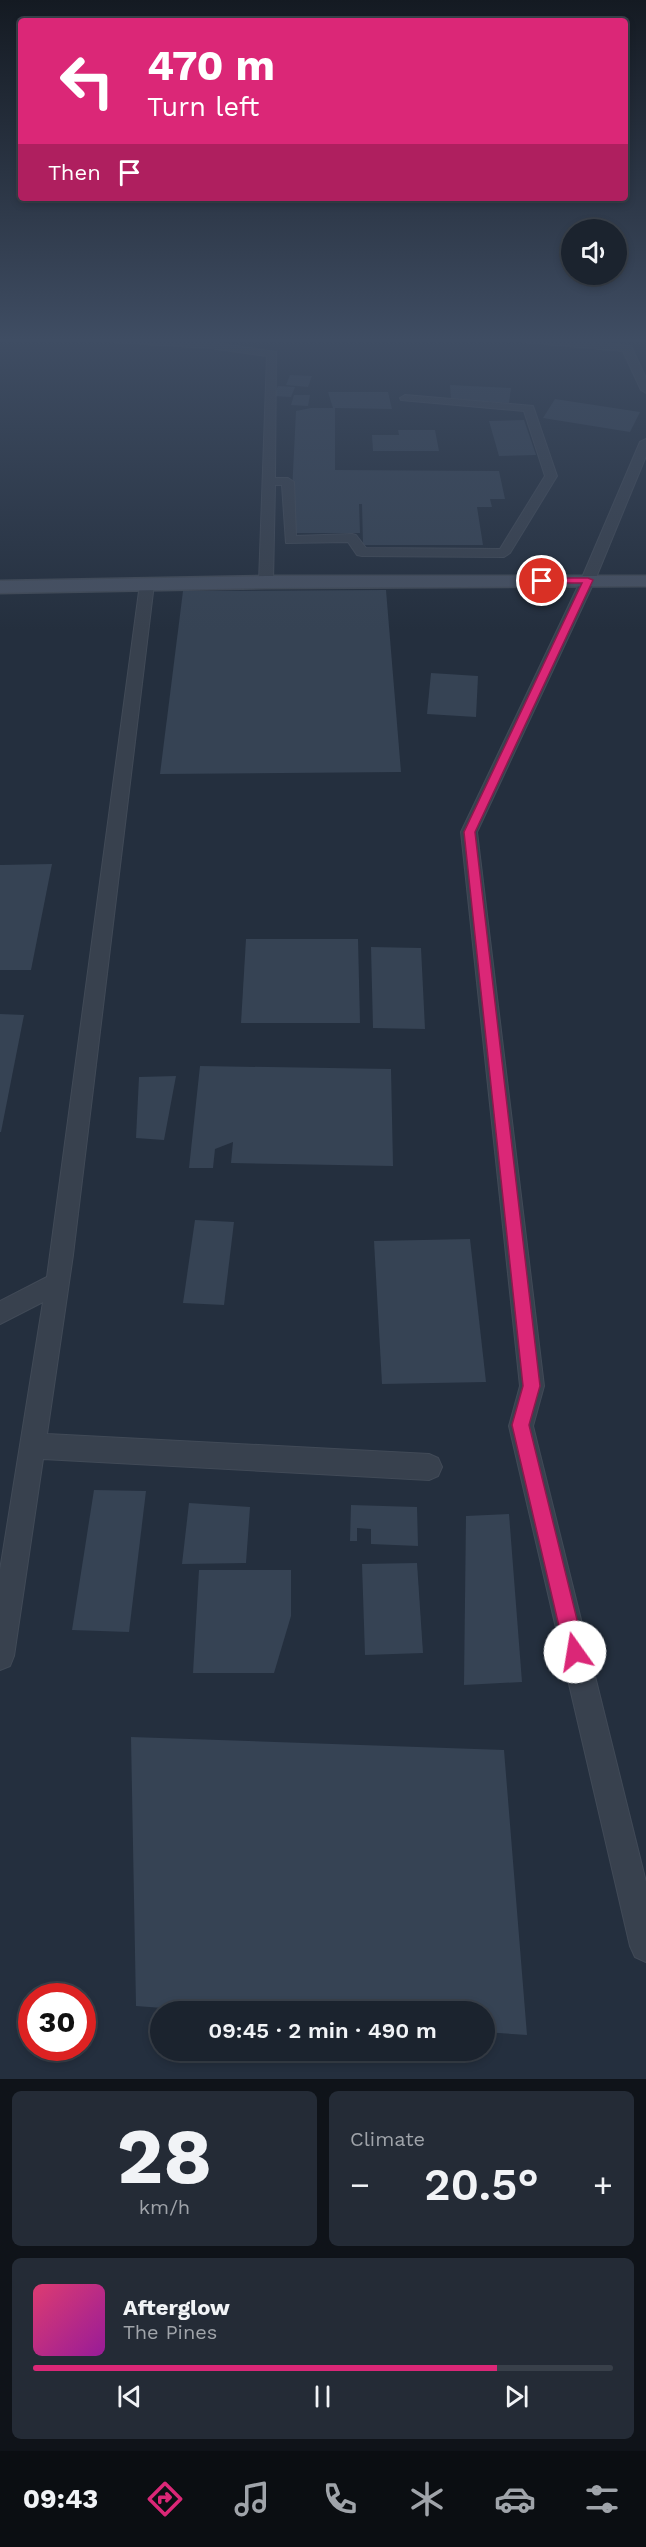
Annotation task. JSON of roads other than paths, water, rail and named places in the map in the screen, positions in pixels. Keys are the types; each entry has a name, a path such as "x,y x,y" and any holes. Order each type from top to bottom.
{"main road":[{"path":"0,587 266,582 646,580"}],"street":[{"path":"266,582 270,436"},
{"path":"269,481 288,482 290,540 352,538 362,552 504,553 551,476 538,436"},
{"path":"646,442 588,580 469,832 532,1386 521,1425 646,1946"},
{"path":"0,1656 34,1446 57,1283 147,584"},
{"path":"0,1313 4,1313 57,1283"},
{"path":"34,1446 429,1467"}]}
